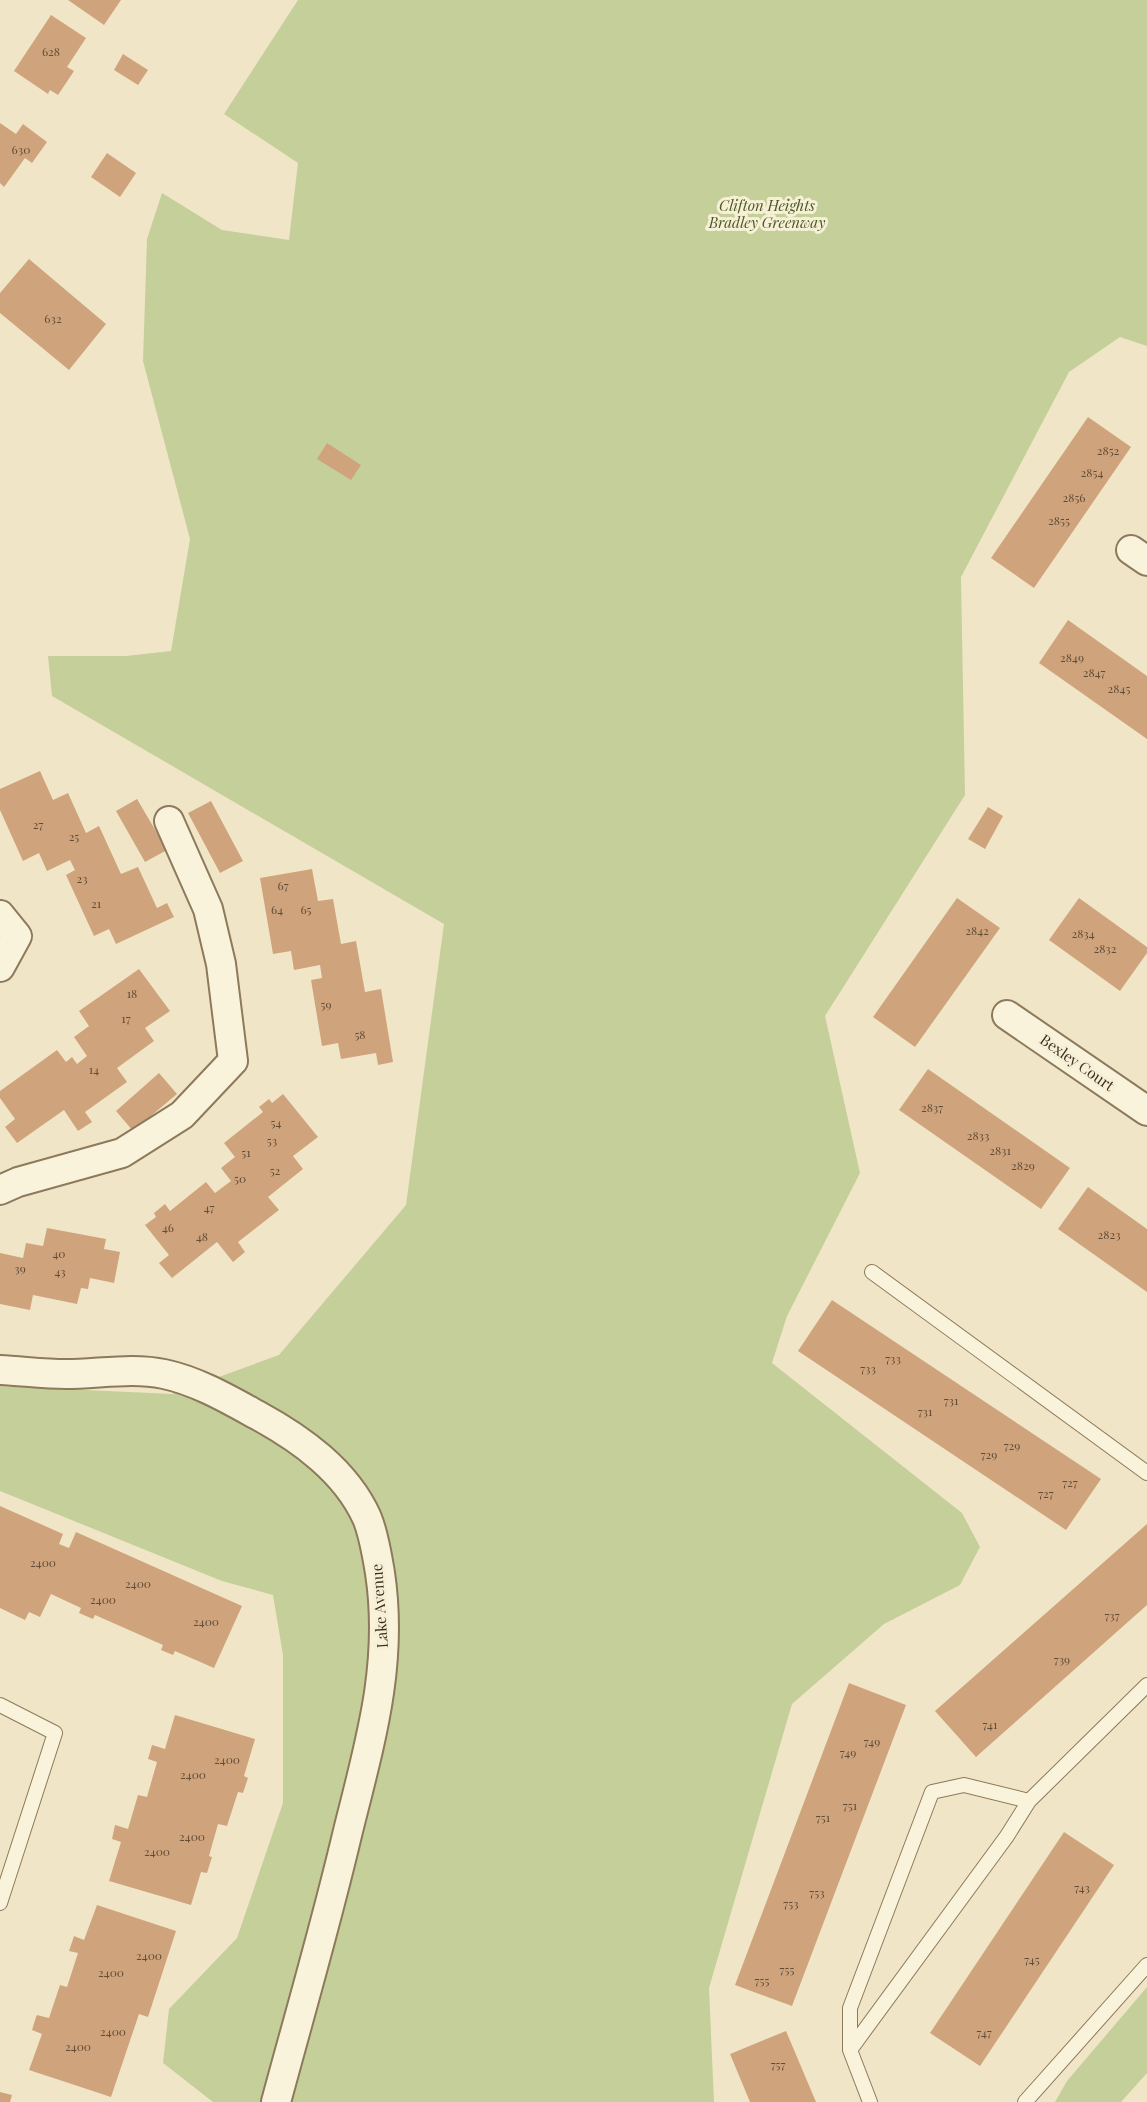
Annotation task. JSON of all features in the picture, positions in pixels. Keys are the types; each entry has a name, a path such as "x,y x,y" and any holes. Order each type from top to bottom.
{"street":[{"path":"0,1190 18,1182 122,1153 182,1115 233,1061 221,964 208,909 169,821"},
{"path":"0,915 17,936 0,967"},
{"name":"Bexley Court","path":"1007,1014 1147,1111"},
{"name":"Lake Avenue","path":"0,1370 64,1374 162,1373 188,1381 268,1421 320,1456 352,1491 367,1519 376,1548 382,1585 385,1640 381,1697 331,1903 276,2102"}],"lane":[{"path":"872,1272 1147,1473"},
{"path":"850,2050 1007,1836 1029,1801 1147,1685"},
{"path":"0,1705 56,1733 0,1903"},
{"path":"870,2102 850,2050 850,2008 932,1792 964,1785 1029,1801"},
{"path":"1025,2102 1147,1965"}],"green space":[{"name":"Clifton Heights Bradley Greenway","path":"298,0 1147,0 1147,346 1120,337 1069,372 961,577 965,795 825,1016 860,1173 787,1316 772,1363 962,1513 980,1547 960,1585 884,1624 792,1704 709,1988 714,2102 213,2102 163,2063 169,2009 237,1938 283,1803 283,1655 273,1595 222,1581 0,1491 0,1386 172,1394 279,1355 406,1205 444,924 52,696 48,656 126,656 171,651 190,539 143,361 147,239 162,193 222,230 289,240 298,163 224,114"},
{"path":"1147,1987 1147,2073 1121,2102 1055,2102 1067,2081"}],"building":[{"path":"68,0 121,0 104,25"},
{"path":"51,15 86,38 67,67 74,71 58,95 50,90 48,94 14,71"},
{"path":"123,54 148,70 138,85 114,70"},
{"path":"0,123 16,134 23,124 47,142 32,163 25,158 4,187 0,183"},
{"path":"107,153 136,173 120,197 91,177"},
{"path":"29,259 106,324 69,370 0,313 0,293"},
{"path":"1088,417 1131,447 1034,588 991,558"},
{"path":"327,443 361,465 351,480 317,459"},
{"path":"1068,620 1147,676 1147,739 1039,663"},
{"path":"40,771 53,800 68,793 86,833 99,826 121,874 138,867 157,908 167,903 174,917 116,944 109,929 94,936 66,875 75,870 70,860 47,871 39,853 23,861 0,810 0,789"},
{"path":"137,799 167,850 145,862 116,811"},
{"path":"211,801 243,861 220,873 188,813"},
{"path":"988,807 1003,816 985,849 968,839"},
{"path":"312,869 318,901 333,899 341,944 356,941 365,992 381,989 393,1062 378,1065 376,1053 341,1059 338,1043 322,1046 311,980 322,978 320,965 294,970 291,951 273,954 260,878"},
{"path":"957,898 1000,928 915,1047 873,1017"},
{"path":"1079,898 1147,947 1147,953 1120,991 1049,940"},
{"path":"139,969 170,1011 145,1028 154,1041 117,1068 127,1082 85,1112 92,1122 78,1131 64,1110 17,1143 5,1127 15,1119 0,1098 0,1091 57,1050 66,1062 72,1057 77,1064 87,1056 74,1037 89,1026 79,1011"},
{"path":"928,1069 1070,1168 1041,1209 899,1110"},
{"path":"159,1073 177,1094 133,1131 116,1111"},
{"path":"283,1094 318,1137 293,1156 303,1169 268,1197 279,1210 238,1242 245,1252 233,1262 217,1242 172,1278 159,1263 169,1255 145,1225 156,1217 154,1213 165,1204 170,1211 206,1182 215,1193 231,1181 221,1168 235,1157 224,1143 263,1112 259,1107 269,1099 272,1103"},
{"path":"1088,1187 1147,1229 1147,1292 1058,1229"},
{"path":"47,1228 106,1239 104,1249 120,1252 114,1283 90,1278 88,1289 81,1288 77,1304 33,1295 30,1310 0,1304 0,1253 23,1258 26,1243 43,1246"},
{"path":"832,1300 1101,1479 1066,1530 798,1351"},
{"path":"0,1506 63,1534 59,1544 69,1548 76,1532 242,1606 214,1668 175,1651 173,1655 161,1650 163,1645 95,1615 93,1619 79,1613 81,1608 51,1594 40,1617 29,1612 25,1620 0,1608"},
{"path":"1147,1524 1147,1605 976,1757 935,1711"},
{"path":"849,1683 906,1705 792,2006 735,1985"},
{"path":"175,1715 255,1739 244,1776 248,1778 243,1793 238,1792 227,1826 218,1824 207,1873 201,1872 191,1905 109,1881 121,1842 112,1839 115,1825 128,1829 138,1795 147,1797 157,1762 148,1759 152,1745 165,1749"},
{"path":"1064,1832 1114,1865 980,2066 930,2033"},
{"path":"97,1905 176,1931 148,2017 139,2014 111,2097 29,2070 42,2034 32,2030 36,2017 37,2015 49,2018 60,1985 67,1987 78,1953 69,1951 74,1936 84,1940"},
{"path":"786,2031 816,2102 750,2102 730,2054"},
{"path":"0,2092 12,2095 10,2102 0,2102"}]}
